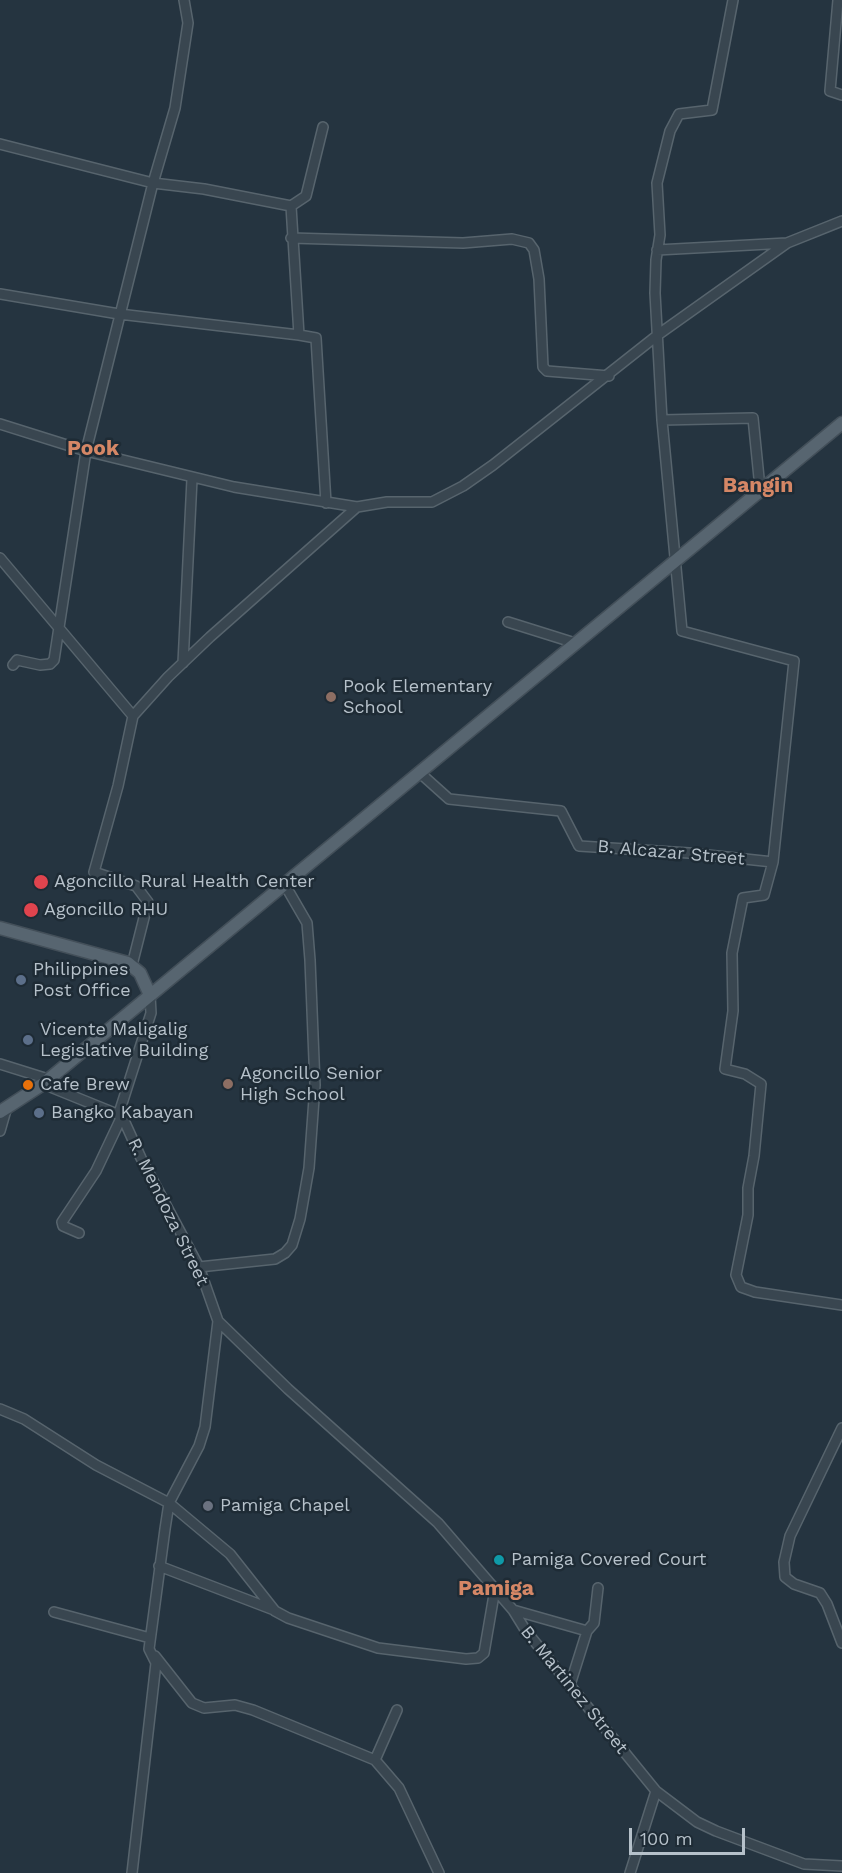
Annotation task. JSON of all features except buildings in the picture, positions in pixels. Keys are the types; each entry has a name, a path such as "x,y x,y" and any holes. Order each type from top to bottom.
{"main road":[{"path":"3,1111 45,1082 420,773 760,488 842,423"},
{"path":"1,931 132,965 140,973 150,995"}],"street":[{"path":"13,665 17,660 50,664 54,660 57,627 86,451 119,314 175,108 188,23 184,0"},
{"path":"733,0 712,110 679,114 670,130 657,183 660,235 655,293 662,420 677,557 682,631 794,661 773,862 764,895 743,898 732,953 733,1011 725,1069 746,1074 761,1084 754,1156 748,1188 748,1215 736,1275 741,1287 755,1292 842,1305"},
{"path":"838,0 830,91 842,95"},
{"path":"0,144 153,183 204,189 291,206 306,196 323,127"},
{"path":"291,206 291,238 299,335"},
{"path":"0,424 86,451 192,478 326,503 357,507 387,502 432,502 463,486 609,376 659,334 787,243 842,221"},
{"path":"291,238 463,243 512,239 529,243 534,250 539,279 543,368 547,371 609,376"},
{"path":"657,250 787,243"},
{"path":"0,294 119,314 316,338 326,503"},
{"path":"662,420 753,418 760,488"},
{"path":"183,663 192,478"},
{"path":"132,965 148,902 136,886 94,872 118,786 133,716 183,663 357,507"},
{"path":"0,558 133,716"},
{"path":"508,622 575,643"},
{"name":"B. Alcazar Street","path":"420,773 449,799 561,811 579,846 668,851 773,862"},
{"path":"199,1267 275,1259 292,1245 300,1219 309,1168 315,1085 310,960 307,923 285,885"},
{"path":"79,1233 63,1226 62,1222 96,1171 121,1114 151,1013 150,995"},
{"path":"0,1064 121,1114"},
{"path":"0,1131 3,1111"},
{"name":"R. Mendoza Street","path":"121,1114 141,1158 199,1267 219,1321"},
{"path":"132,1873 156,1663 149,1649 159,1566 169,1503 199,1446 205,1427 219,1321"},
{"name":"B. Martinez Street","path":"219,1321 288,1389 438,1523 513,1610 656,1791 697,1822 716,1831 804,1864 842,1866"},
{"path":"0,1409 24,1419 96,1465 169,1503 230,1554 275,1611"},
{"path":"842,1428 790,1536 784,1562 785,1577 794,1584 810,1588 824,1599 842,1643"},
{"path":"159,1566 288,1618 378,1648 466,1659 478,1658 484,1653 495,1589"},
{"path":"570,1685 587,1631 594,1623 598,1588"},
{"path":"513,1610 587,1631"},
{"path":"54,1612 150,1638"},
{"path":"149,1649 192,1703 204,1708 235,1706 253,1710 375,1760 399,1788 439,1873"},
{"path":"375,1760 398,1710"},
{"path":"630,1873 656,1791"}],"place":[{"name":"Pook Elementary School","path":"331,697"},
{"name":"Agoncillo Rural Health Center","path":"41,882"},
{"name":"Agoncillo RHU","path":"31,910"},
{"name":"Philippines Post Office","path":"21,980"},
{"name":"Vicente Maligalig Legislative Building","path":"28,1040"},
{"name":"Agoncillo Senior High School","path":"228,1084"},
{"name":"Cafe Brew","path":"28,1085"},
{"name":"Bangko Kabayan","path":"39,1113"},
{"name":"Pamiga Chapel","path":"208,1506"},
{"name":"Pamiga Covered Court","path":"499,1560"}],"district":[{"name":"Pook","path":"93,449"},
{"name":"Bangin","path":"758,486"},
{"name":"Pamiga","path":"496,1589"}]}
